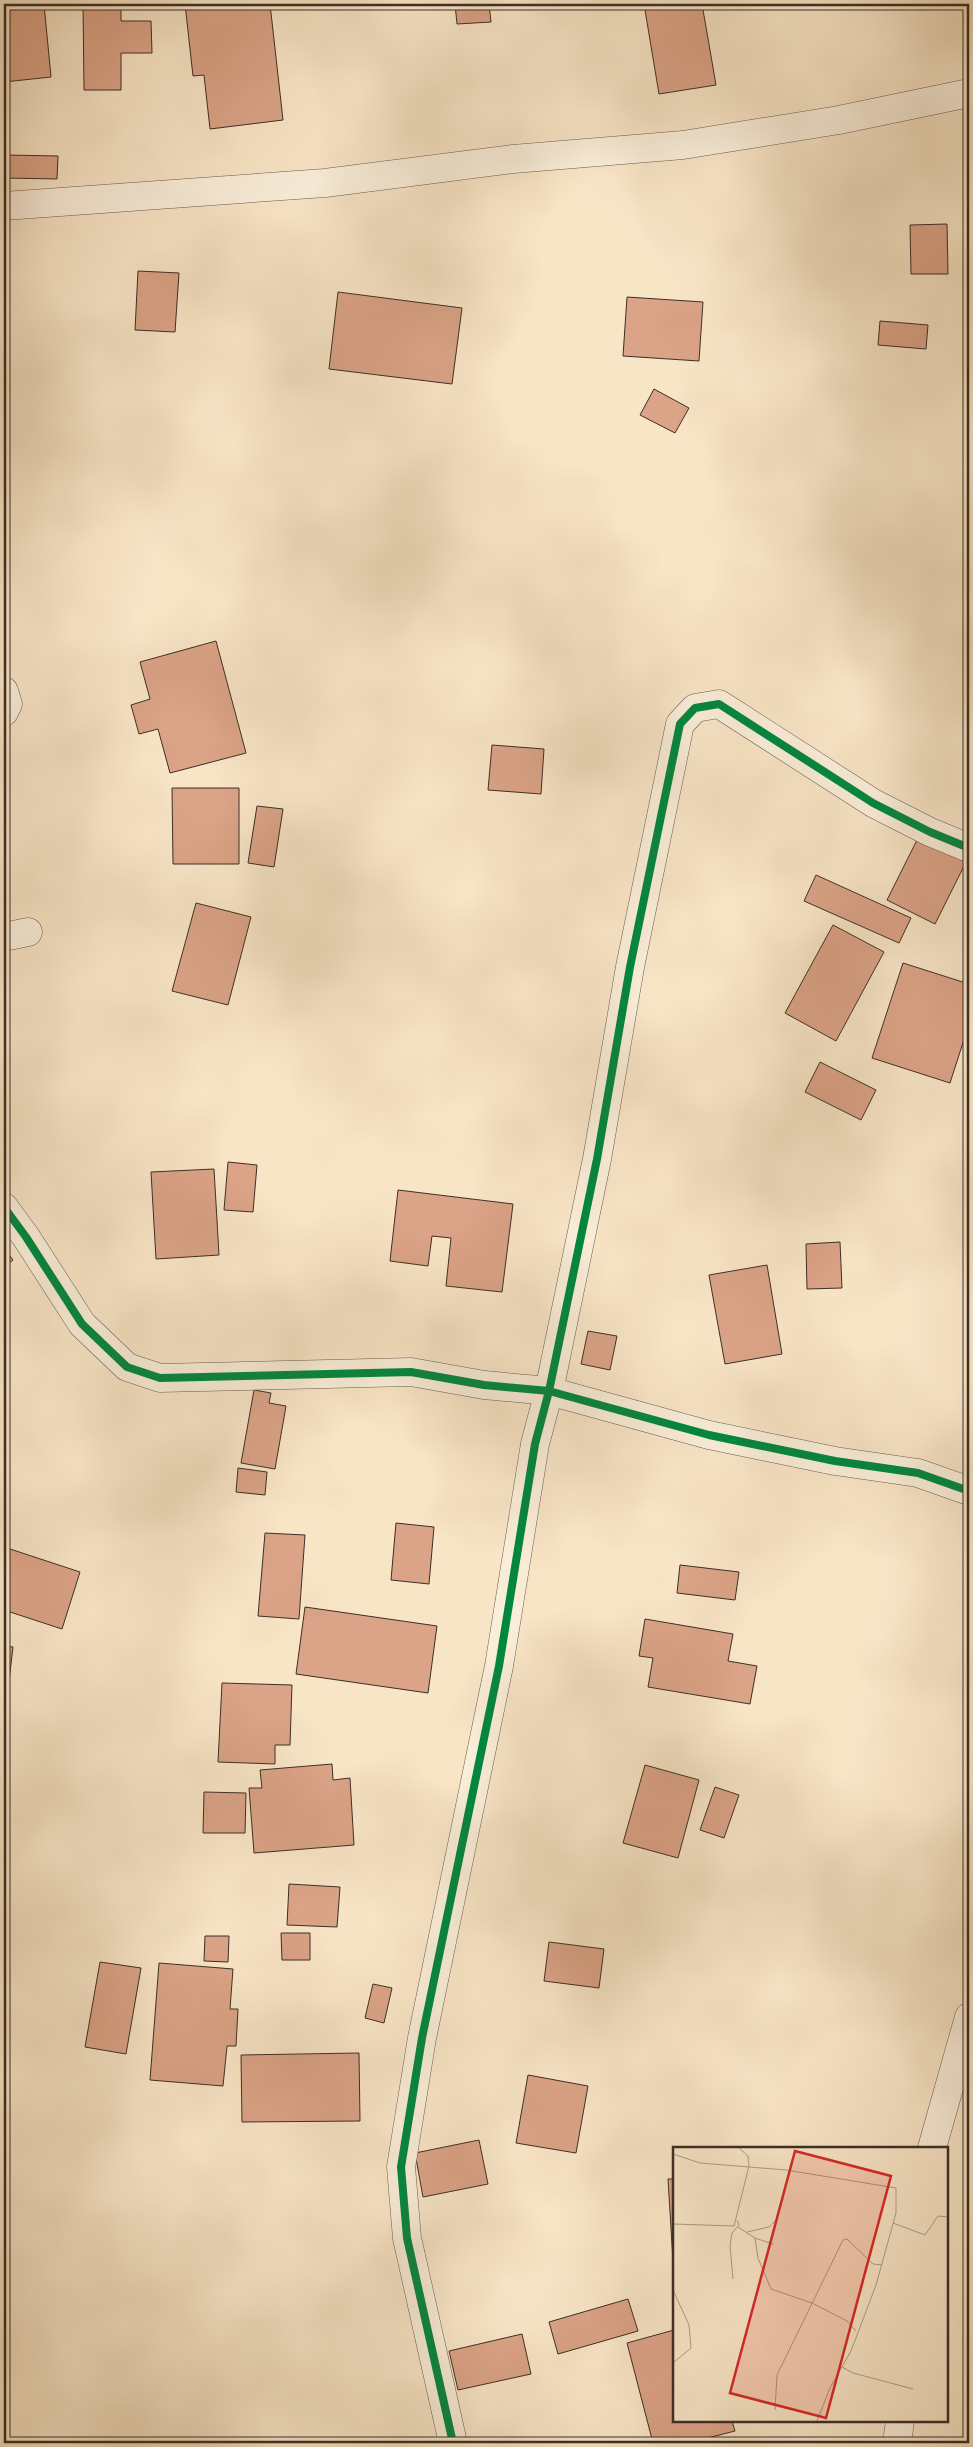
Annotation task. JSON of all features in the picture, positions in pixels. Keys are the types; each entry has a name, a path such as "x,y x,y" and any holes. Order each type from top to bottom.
{"street":[{"path":"4,206 325,183 513,159 683,145 839,120 969,93"},
{"path":"4,691 8,704 4,712"},
{"path":"453,2443 407,2238 401,2167 422,2038 499,1666 535,1444 549,1391 597,1159 630,967 680,724 695,708 719,704 873,803 930,832 969,848"},
{"path":"4,1207 26,1237 82,1324 127,1367 160,1378 411,1372 484,1385 549,1391 709,1435 835,1461 918,1473 969,1491"},
{"path":"932,2147 969,2016"},
{"path":"897,2443 900,2422"}],"building":[{"path":"4,4 44,4 51,77 4,82"},
{"path":"83,4 121,4 121,21 151,21 152,53 121,53 121,90 84,90"},
{"path":"185,4 270,4 283,120 210,129 204,75 193,76"},
{"path":"455,4 489,4 491,22 457,24"},
{"path":"644,4 702,4 716,85 659,94"},
{"path":"4,155 58,156 57,179 4,178"},
{"path":"947,224 948,274 911,274 910,225"},
{"path":"138,271 179,273 175,332 135,330"},
{"path":"338,292 462,308 452,384 329,369"},
{"path":"627,297 703,302 699,361 623,356"},
{"path":"880,321 928,325 926,349 878,345"},
{"path":"654,389 689,408 675,433 640,415"},
{"path":"216,641 246,753 170,773 158,729 139,734 131,705 150,699 140,662"},
{"path":"969,699 969,764 967,764"},
{"path":"492,745 544,749 541,794 488,790"},
{"path":"172,788 239,788 239,864 173,864"},
{"path":"257,806 283,809 274,867 248,863"},
{"path":"920,834 968,858 935,924 887,900"},
{"path":"816,875 911,918 899,943 804,901"},
{"path":"196,903 251,917 228,1005 172,991"},
{"path":"833,925 884,952 836,1041 785,1013"},
{"path":"903,963 969,984 969,1024 950,1083 872,1058"},
{"path":"820,1062 876,1090 861,1120 805,1092"},
{"path":"228,1162 257,1165 253,1212 224,1210"},
{"path":"214,1169 219,1255 156,1259 151,1172"},
{"path":"398,1190 513,1204 502,1292 446,1286 451,1238 432,1236 428,1266 390,1261"},
{"path":"840,1242 842,1288 807,1289 806,1244"},
{"path":"4,1248 13,1260 4,1267"},
{"path":"767,1265 782,1354 725,1364 709,1275"},
{"path":"588,1331 617,1336 610,1370 581,1364"},
{"path":"254,1390 271,1393 269,1403 286,1406 275,1469 241,1463"},
{"path":"238,1468 267,1472 265,1495 236,1492"},
{"path":"396,1523 434,1527 429,1584 391,1580"},
{"path":"265,1533 305,1535 299,1619 258,1616"},
{"path":"4,1547 80,1572 62,1629 4,1610"},
{"path":"680,1565 739,1572 735,1600 677,1593"},
{"path":"305,1607 437,1626 428,1693 296,1674"},
{"path":"645,1619 733,1634 728,1661 757,1666 750,1704 648,1687 653,1658 639,1656"},
{"path":"4,1646 13,1647 7,1698 4,1697"},
{"path":"222,1683 292,1685 290,1745 275,1745 275,1764 218,1762"},
{"path":"332,1764 333,1780 350,1778 354,1845 254,1853 249,1788 262,1788 260,1770"},
{"path":"645,1765 699,1780 678,1858 623,1843"},
{"path":"715,1787 739,1795 724,1838 700,1830"},
{"path":"204,1792 246,1793 245,1833 203,1833"},
{"path":"289,1884 340,1887 337,1927 287,1925"},
{"path":"281,1933 310,1933 310,1960 282,1960"},
{"path":"205,1936 229,1936 228,1962 204,1961"},
{"path":"549,1942 604,1949 599,1988 544,1981"},
{"path":"100,1962 141,1968 126,2054 85,2047"},
{"path":"159,1963 233,1969 230,2009 238,2009 236,2046 227,2046 223,2086 150,2080"},
{"path":"373,1984 392,1988 384,2023 365,2018"},
{"path":"359,2053 360,2121 242,2122 241,2055"},
{"path":"528,2075 588,2086 576,2153 516,2143"},
{"path":"479,2140 488,2184 423,2197 415,2153"},
{"path":"668,2179 673,2179 673,2261"},
{"path":"628,2299 638,2331 558,2354 549,2322"},
{"path":"673,2330 673,2422 732,2422 735,2431 688,2443 653,2443 627,2343"},
{"path":"522,2334 531,2374 458,2390 449,2351"}],"cycle path":[{"path":"453,2443 407,2238 401,2167 422,2038 499,1666 535,1444 549,1391 597,1159 630,967 680,724 695,708 719,704 873,803 930,832 969,848"},
{"path":"4,1207 26,1237 82,1324 127,1367 160,1378 411,1372 484,1385 549,1391 709,1435 835,1461 918,1473 969,1491"}]}
